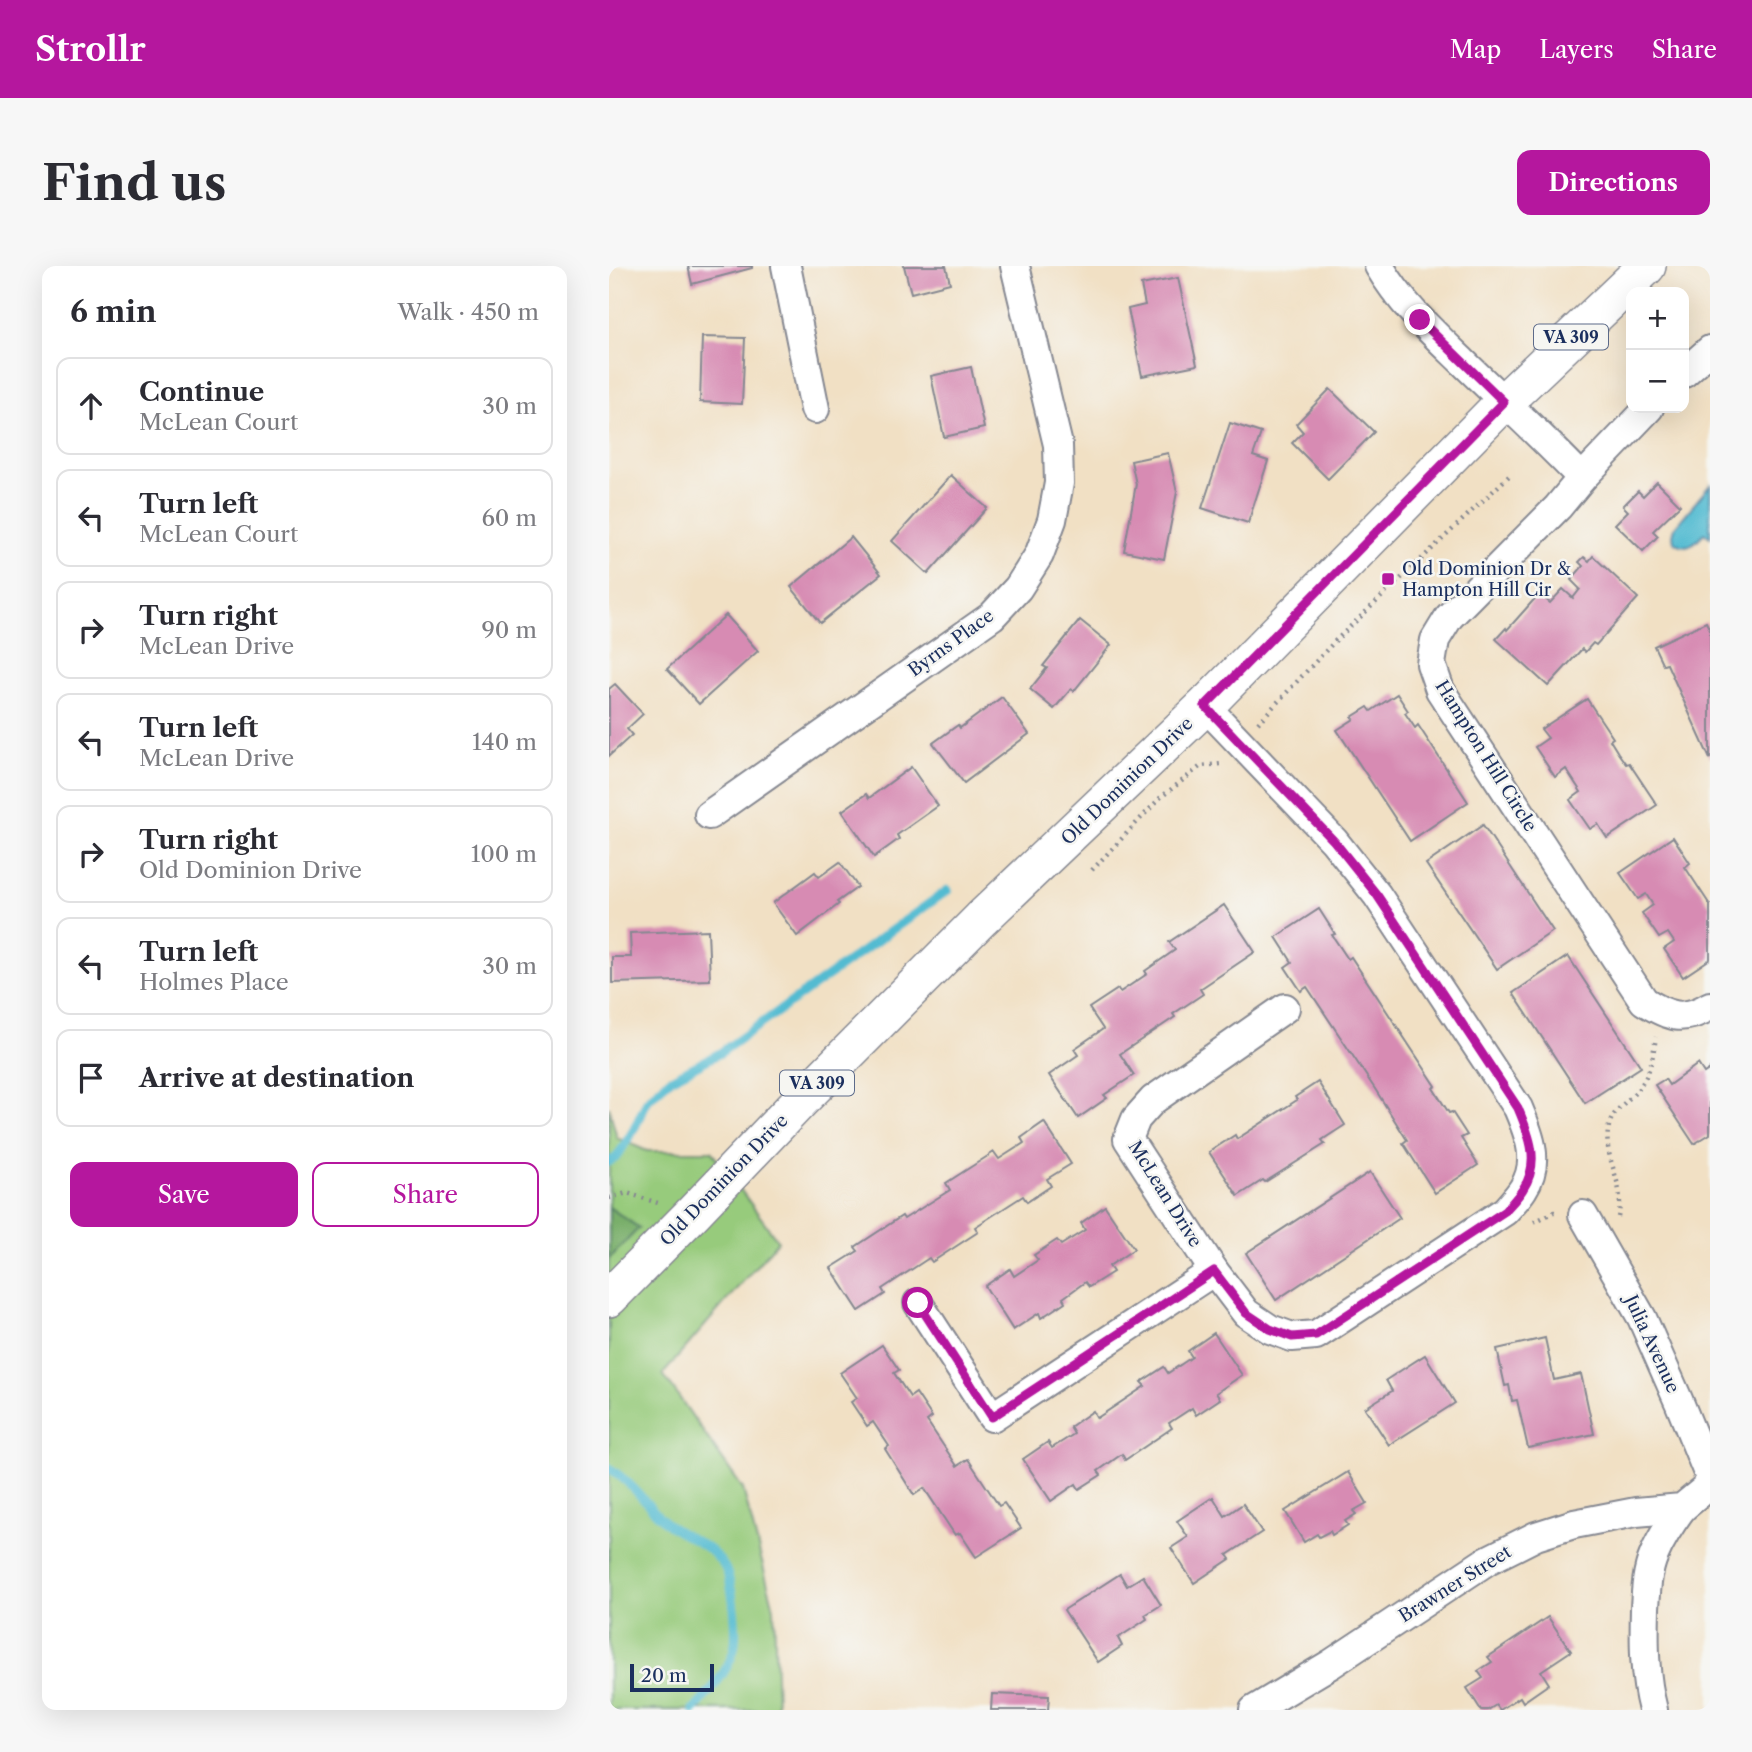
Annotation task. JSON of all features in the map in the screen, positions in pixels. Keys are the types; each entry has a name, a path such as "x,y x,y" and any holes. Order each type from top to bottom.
{"main road":[{"name":"Old Dominion Drive","path":"609,1298 981,919 1205,706 1504,402 1647,266"}],"street":[{"path":"786,266 815,409"},
{"name":"Byrns Place","path":"709,815 992,616 1018,588 1039,555 1052,520 1057,495 1058,445 1015,266"},
{"path":"1379,266 1396,294 1420,320 1582,478"},
{"path":"1689,369 1710,350"},
{"name":"Hampton Hill Circle","path":"1644,413 1449,617 1435,640 1431,664 1440,690 1636,990 1644,1001 1661,1012"},
{"name":"McLean Drive","path":"1205,706 1334,841 1377,895 1518,1108 1529,1135 1534,1160 1525,1186 1505,1211 1316,1335 1292,1337 1270,1329 1246,1313 1214,1271 1128,1139 1136,1119 1153,1100 1285,1008"},
{"path":"1661,1012 1681,1017 1710,1006"},
{"name":"Julia Avenue","path":"1583,1215 1642,1318 1710,1478"},
{"path":"918,1303 992,1417 1214,1271"},
{"path":"1653,1710 1643,1648 1647,1586 1653,1557 1667,1528 1682,1508 1710,1485"},
{"name":"Brawner Street","path":"1254,1710 1331,1664 1488,1560 1536,1536 1574,1524 1636,1512 1682,1508"}],"path":[{"path":"1257,723 1335,641 1511,474"},
{"path":"1092,870 1160,798 1201,766 1231,766"},
{"path":"1604,1251 1621,1207 1619,1187 1608,1151 1610,1123 1615,1112 1639,1089 1648,1075 1661,1012"},
{"path":"609,1198 627,1193 667,1205"},
{"path":"1505,1211 1523,1227 1555,1212 1583,1215"}],"green space":[{"path":"609,1107 617,1138 647,1151 712,1151 778,1241 663,1374 743,1489 774,1608 777,1710 609,1710"},
{"path":"609,1207 639,1228 609,1259"}],"water":[{"path":"1710,485 1710,537 1704,533 1694,543 1679,545 1674,542 1675,527"}],"building":[{"path":"688,266 752,266 752,268 692,284"},
{"path":"904,266 946,266 950,283 911,293"},
{"path":"1178,278 1197,365 1142,376 1128,309 1145,305 1141,285"},
{"path":"702,337 745,338 742,404 700,402"},
{"path":"971,367 984,428 944,437 931,376"},
{"path":"1330,389 1374,432 1328,479 1292,443 1303,432 1296,424"},
{"path":"1230,423 1261,433 1253,456 1268,461 1248,523 1202,508"},
{"path":"1168,453 1177,492 1164,559 1124,551 1136,484 1131,461"},
{"path":"951,475 987,508 928,574 892,541"},
{"path":"1657,482 1680,505 1653,531 1658,536 1643,551 1615,524 1628,511 1623,506 1638,491 1643,496"},
{"path":"851,537 881,574 820,623 791,587"},
{"path":"1593,556 1638,598 1596,645 1593,643 1585,652 1582,649 1548,686 1496,639 1539,594 1550,603 1563,589 1573,598 1580,589 1571,580 1583,566 1579,562 1584,557 1589,561"},
{"path":"726,615 758,651 699,704 667,669"},
{"path":"1080,620 1111,645 1074,691 1071,689 1054,709 1030,689 1047,668 1043,666"},
{"path":"1706,622 1710,630 1710,759 1667,664 1663,665 1654,646"},
{"path":"615,684 643,714 627,729 632,735 609,756 609,689"},
{"path":"1397,694 1408,711 1405,713 1415,728 1418,725 1468,802 1410,841 1337,730 1368,707 1371,711"},
{"path":"1002,697 1029,734 964,783 933,743 958,725 960,728"},
{"path":"1587,699 1613,738 1610,740 1618,753 1626,764 1629,763 1657,805 1607,838 1598,824 1590,829 1570,800 1581,792 1566,769 1555,777 1535,747 1548,738 1541,729"},
{"path":"911,767 938,806 897,835 899,839 874,857 842,811 866,794 869,798"},
{"path":"1483,825 1553,931 1497,969 1426,864"},
{"path":"1673,837 1690,863 1685,867 1710,905 1710,959 1683,977 1664,949 1674,942 1668,933 1659,938 1642,913 1653,905 1646,894 1638,899 1620,873"},
{"path":"840,862 858,887 797,936 773,903 815,872 819,877"},
{"path":"1224,905 1255,952 1200,989 1203,994 1173,1014 1175,1017 1120,1054 1134,1075 1104,1095 1107,1098 1078,1118 1049,1075 1078,1055 1074,1049 1103,1029 1089,1008 1147,974 1145,971 1175,950 1169,942"},
{"path":"1319,909 1335,934 1332,935 1348,959 1351,957 1436,1086 1433,1088 1449,1113 1452,1112 1467,1135 1461,1138 1478,1165 1435,1193 1403,1143 1407,1140 1375,1089 1307,987 1301,991 1285,967 1292,962 1276,937"},
{"path":"708,930 710,980 612,983 612,957 631,957 630,933"},
{"path":"1568,956 1641,1067 1585,1103 1513,993"},
{"path":"1698,1064 1704,1073 1710,1069 1710,1134 1694,1144 1655,1085 1665,1079 1669,1085"},
{"path":"1318,1082 1345,1125 1322,1140 1325,1144 1238,1196 1209,1152 1235,1135 1237,1139 1297,1100 1295,1097"},
{"path":"1044,1122 1071,1164 1047,1179 1051,1186 1027,1202 1023,1196 975,1227 978,1232 932,1262 929,1258 882,1289 885,1294 859,1311 831,1268 858,1251 855,1247 902,1216 904,1219 950,1190 946,1183 994,1152 999,1159 1024,1143 1021,1138"},
{"path":"1370,1172 1400,1218 1276,1300 1246,1253"},
{"path":"1105,1206 1134,1249 1109,1266 1113,1272 1089,1287 1085,1282 1063,1298 1065,1302 1041,1318 1039,1313 1013,1330 985,1286 1010,1269 1014,1276 1038,1260 1034,1255 1057,1240 1061,1245 1085,1230 1081,1223"},
{"path":"1214,1333 1242,1375 1216,1393 1220,1399 1196,1415 1192,1408 1169,1423 1172,1428 1125,1460 1122,1454 1098,1471 1101,1475 1079,1489 1076,1484 1051,1501 1023,1459 1048,1442 1052,1448 1074,1434 1070,1427 1093,1411 1097,1418 1145,1386 1141,1382 1164,1367 1168,1373 1192,1357 1188,1351"},
{"path":"1545,1338 1554,1380 1581,1374 1594,1434 1528,1448 1517,1400 1512,1401 1509,1385 1505,1386 1497,1349"},
{"path":"882,1345 899,1370 894,1373 910,1397 916,1393 932,1417 927,1421 957,1466 968,1459 999,1506 1004,1503 1021,1528 976,1557 960,1533 955,1535 924,1488 914,1495 885,1449 889,1446 873,1422 867,1426 851,1402 857,1398 840,1373"},
{"path":"1425,1355 1455,1403 1389,1445 1365,1408 1392,1391 1386,1380"},
{"path":"1348,1472 1367,1503 1353,1511 1356,1514 1345,1521 1348,1525 1332,1535 1330,1531 1319,1537 1317,1534 1304,1542 1285,1511"},
{"path":"1213,1497 1225,1516 1243,1504 1262,1532 1227,1555 1230,1559 1194,1583 1171,1548 1188,1537 1177,1521"},
{"path":"1120,1574 1127,1586 1143,1576 1161,1605 1145,1615 1147,1619 1118,1638 1122,1646 1098,1662 1064,1610"},
{"path":"1548,1617 1571,1651 1541,1671 1549,1684 1523,1702 1520,1697 1500,1710 1496,1705 1488,1710 1481,1710 1467,1688 1483,1678 1478,1671 1492,1662 1488,1657"},
{"path":"992,1694 1049,1696 1048,1710 991,1710"}],"waterway":[{"path":"609,1162 617,1157 647,1101 669,1080 720,1053 948,890"},
{"path":"609,1468 625,1480 667,1524 711,1551 722,1563 728,1576 735,1623 733,1653 722,1676 694,1710"}],"place":[{"name":"Old Dominion Dr & Hampton Hill Cir","path":"1388,579"}],"route":[{"path":"918,1303 992,1417 1214,1271 1246,1313 1270,1329 1292,1337 1316,1335 1505,1211 1525,1186 1534,1160 1529,1135 1518,1108 1377,895 1334,841 1205,706 1504,402 1420,320"}]}
